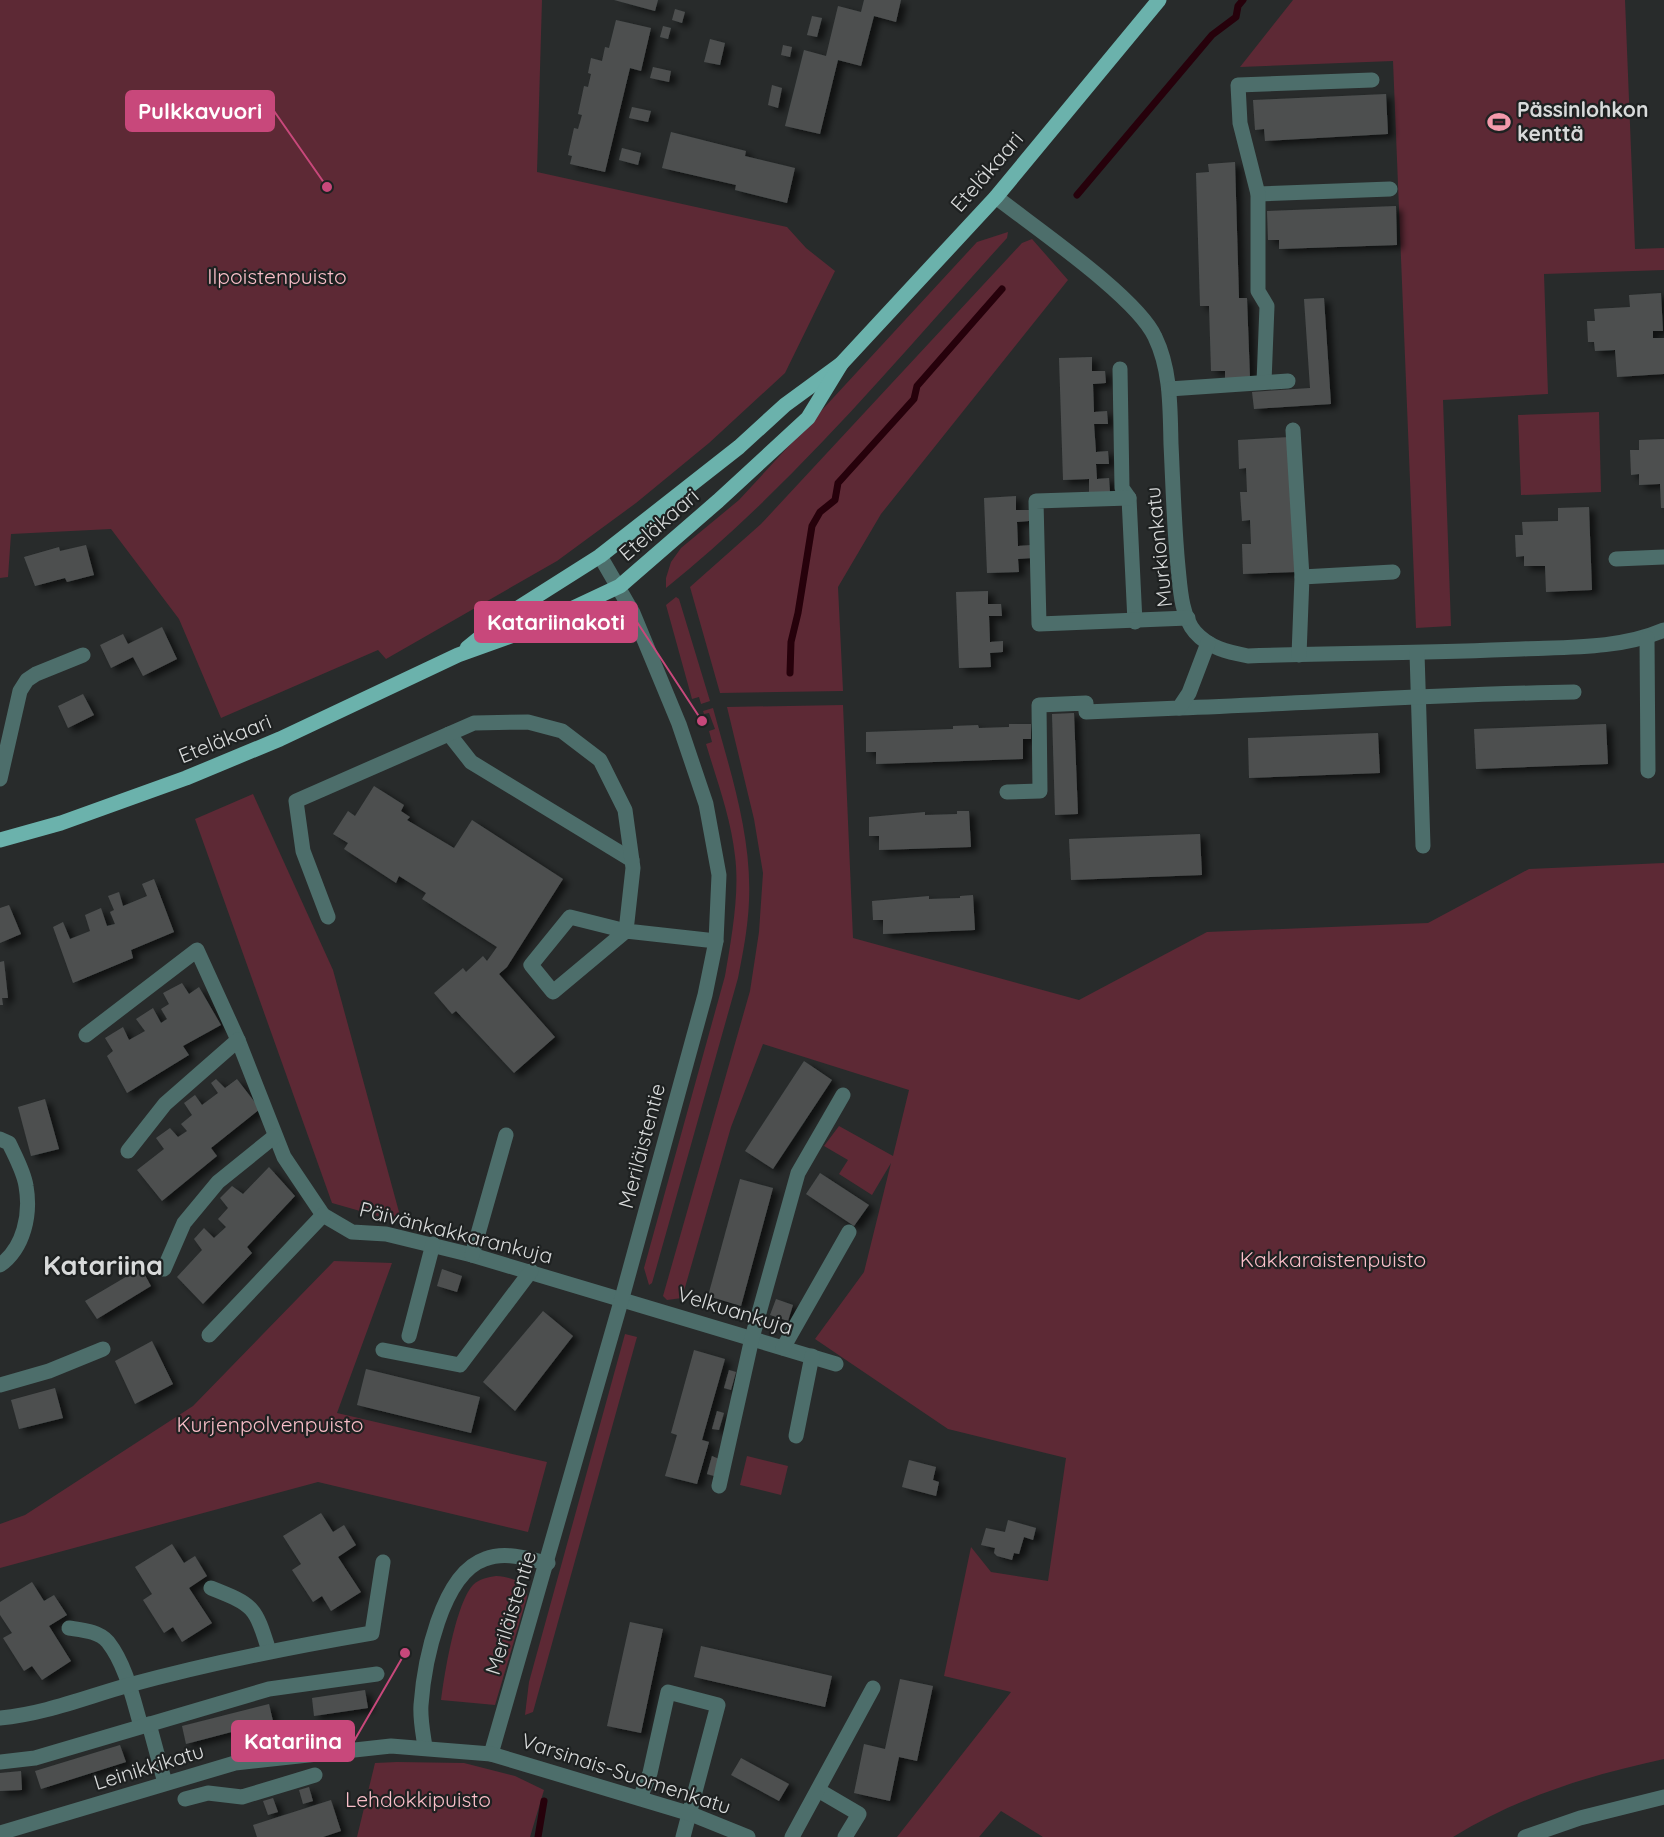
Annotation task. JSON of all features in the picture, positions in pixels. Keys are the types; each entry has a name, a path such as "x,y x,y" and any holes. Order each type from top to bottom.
{"main road":[{"name":"Eteläkaari","path":"458,656 510,613 600,556 739,447 785,405 841,364 996,197 1159,0"},
{"name":"Eteläkaari","path":"0,840 61,823 186,778 280,739 458,656 522,632 620,586 726,494 808,418 841,364"}],"street":[{"path":"1264,382 1267,306 1258,291 1258,194 1240,123 1238,85 1372,80"},
{"path":"1258,194 1390,189"},
{"name":"Murkionkatu","path":"996,197 1142,316 1155,336 1165,364 1169,389 1180,589 1194,631 1208,643 1224,651 1248,656 1417,653 1591,646 1647,638 1664,630"},
{"path":"1120,369 1122,488 1129,498 1136,622"},
{"path":"1169,389 1288,381"},
{"path":"1293,430 1302,577 1299,655"},
{"path":"1129,498 1036,501 1039,624 1136,622 1188,618"},
{"name":"Meriläistentie","path":"491,1754 548,1563 622,1298 705,995 716,941 719,875 706,804 679,723 620,586 600,556"},
{"path":"1616,559 1664,557"},
{"path":"1302,577 1393,572"},
{"path":"1647,638 1648,771"},
{"path":"1179,708 1189,693 1208,643"},
{"path":"1417,653 1423,846"},
{"path":"0,779 20,692 27,680 83,656"},
{"path":"1007,792 1040,791 1039,705 1086,703 1086,712 1418,699 1481,693 1574,692"},
{"path":"1648,702 1664,701"},
{"path":"328,917 303,851 296,801 474,723 528,722 562,731 600,760 626,810 632,860 626,931 553,992 531,965 570,917 626,931 716,941"},
{"path":"449,734 471,762 632,860"},
{"name":"Päivänkakkarankuja","path":"86,1035 197,950 238,1040 284,1157 323,1215 352,1232 386,1234 433,1244 622,1298"},
{"path":"128,1151 165,1104 238,1040"},
{"path":"719,1486 752,1338 798,1173 843,1095"},
{"path":"164,1269 184,1223 218,1182 275,1136"},
{"path":"472,1255 506,1136"},
{"path":"0,1139 9,1143 27,1185 27,1226 7,1260 0,1265"},
{"path":"209,1335 323,1215"},
{"path":"783,1348 849,1232"},
{"path":"409,1336 433,1244"},
{"path":"383,1350 460,1365 531,1271"},
{"name":"Velkuankuja","path":"622,1298 836,1364"},
{"path":"0,1385 49,1371 103,1349"},
{"path":"796,1436 812,1356"},
{"path":"425,1747 421,1715 424,1683 442,1610 450,1590 466,1569 491,1557 512,1556 548,1563"},
{"path":"0,1718 31,1715 129,1685 269,1651 372,1633 383,1562"},
{"path":"211,1588 246,1602 259,1616 269,1651"},
{"path":"69,1628 93,1632 107,1642 129,1685 165,1783"},
{"path":"0,1762 34,1758 269,1689 377,1674"},
{"path":"792,1837 873,1688"},
{"path":"640,1798 650,1773 668,1692 718,1705 691,1814 683,1837"},
{"name":"Leinikkikatu","path":"0,1833 235,1763 391,1746 491,1754"},
{"name":"Varsinais-Suomenkatu","path":"491,1754 691,1814 740,1835"},
{"path":"185,1799 208,1793 242,1797 315,1775"},
{"path":"818,1790 859,1814 845,1837"},
{"path":"1525,1837 1580,1818 1664,1797"}],"green space":[{"name":"Ilpoistenpuisto","path":"0,0 542,0 537,172 787,227 806,248 835,271 785,373 709,443 636,503 557,561 386,659 378,650 221,718 179,619 111,529 11,534 8,577 0,578"},
{"path":"1293,0 1625,0 1635,249 1664,248 1664,270 1544,274 1548,394 1443,400 1451,626 1416,628 1393,61 1240,67"},
{"path":"1008,232 1007,238 885,375 801,464 713,549 666,588 666,578 671,562 681,548 739,500 977,242"},
{"path":"1032,239 1068,280 881,514 838,587 843,691 720,693 690,587 761,524 1022,243"},
{"path":"1599,412 1601,492 1521,495 1518,415"},
{"path":"676,597 679,599 710,701 701,704 699,697 692,699 666,605"},
{"name":"Kakkaraistenpuisto","path":"843,705 853,938 1079,1000 1207,932 1428,923 1529,869 1664,863 1664,1759 1609,1772 1555,1789 1503,1810 1453,1837 1043,1837 1001,1811 979,1837 897,1837 1011,1692 944,1676 971,1547 991,1572 1048,1581 1066,1458 948,1429 815,1339 864,1272 891,1163 872,1195 839,1174 848,1160 824,1146 839,1126 893,1156 909,1090 763,1044 731,1127 682,1298 667,1300 663,1296 750,991 759,932 763,873 754,819 727,707"},
{"path":"713,708 733,779 747,852 748,920 738,978 652,1283 649,1285 644,1268 725,976 734,916 736,870 733,842 706,744 712,742 709,731 715,729 709,713 704,714 703,711"},
{"path":"253,794 333,970 402,1223 332,1203 195,819"},
{"name":"Kurjenpolvenpuisto","path":"334,1261 392,1263 337,1413 547,1462 528,1532 318,1482 0,1568 0,1524 25,1515 193,1406"},
{"path":"625,1334 637,1337 533,1712 525,1715 529,1682"},
{"path":"747,1456 788,1466 781,1495 740,1485"},
{"path":"496,1576 520,1582 527,1588 527,1597 495,1705 441,1700 452,1639 462,1606 474,1584 484,1578"},
{"name":"Lehdokkipuisto","path":"375,1763 464,1763 515,1776 544,1790 530,1837 357,1837"}],"building":[{"path":"614,0 658,0 655,11"},
{"path":"864,0 901,0 896,22 874,16 861,66 838,60 820,134 785,126 804,50 826,56 838,6 861,12"},
{"path":"675,9 685,12 682,23 672,20"},
{"path":"812,16 822,18 817,37 807,35"},
{"path":"616,20 651,28 641,71 630,68 605,172 570,164 572,156 568,155 574,128 578,129 582,115 578,114 584,86 588,87 591,58 602,61 605,47 609,48"},
{"path":"663,26 671,28 668,39 660,37"},
{"path":"710,39 725,43 720,65 704,62"},
{"path":"783,45 792,47 790,57 781,55"},
{"path":"653,67 671,71 669,82 650,78"},
{"path":"772,85 782,88 778,108 768,105"},
{"path":"1386,94 1388,134 1265,141 1264,129 1255,130 1253,100"},
{"path":"632,107 651,111 648,122 629,118"},
{"path":"671,132 746,151 745,156 795,168 787,203 735,190 736,185 662,168"},
{"path":"622,148 641,153 638,165 619,160"},
{"path":"1235,162 1239,298 1247,298 1250,378 1225,379 1225,371 1211,371 1209,306 1200,306 1196,173 1209,172 1208,164"},
{"path":"1396,206 1397,245 1279,249 1279,240 1268,240 1267,211"},
{"path":"1661,293 1663,331 1653,331 1653,338 1664,338 1664,374 1617,377 1615,350 1595,351 1594,342 1588,342 1587,321 1595,321 1594,309 1630,307 1629,295"},
{"path":"1324,298 1331,404 1254,409 1252,392 1310,388 1304,299"},
{"path":"1092,357 1092,371 1105,371 1106,383 1093,384 1094,412 1107,411 1108,424 1094,424 1096,452 1108,451 1109,464 1096,464 1097,479 1109,478 1110,492 1089,493 1089,479 1063,480 1059,358"},
{"path":"1290,437 1296,572 1243,574 1242,544 1251,544 1250,520 1242,521 1240,492 1247,492 1246,468 1239,469 1238,440"},
{"path":"1664,439 1664,508 1661,508 1660,484 1639,485 1639,474 1631,475 1630,450 1639,450 1639,440"},
{"path":"1016,496 1016,510 1029,510 1029,521 1017,522 1018,546 1031,545 1032,558 1018,559 1019,572 987,573 984,498"},
{"path":"1589,507 1592,590 1546,592 1545,566 1524,566 1524,556 1516,557 1515,535 1523,535 1522,522 1558,521 1558,508"},
{"path":"86,545 94,575 67,582 65,578 35,586 24,557 59,547 60,551"},
{"path":"988,591 988,604 1001,604 1002,616 989,616 990,642 1003,641 1003,652 990,653 991,667 959,668 956,592"},
{"path":"162,627 177,659 143,676 133,657 111,668 100,645 123,634 128,644"},
{"path":"83,694 94,715 68,728 58,706"},
{"path":"1074,713 1078,814 1055,815 1052,714"},
{"path":"1009,724 1031,724 1031,739 1023,739 1023,759 876,764 876,752 866,752 866,732 953,729 953,726 978,725 979,728 1009,727"},
{"path":"1606,724 1608,764 1476,769 1474,729"},
{"path":"1378,733 1380,773 1249,778 1248,738"},
{"path":"374,786 404,805 401,811 410,817 407,820 454,848 472,820 563,879 507,967 499,974 555,1037 514,1073 456,1011 452,1014 434,993 463,968 466,972 483,956 487,961 497,947 422,899 426,893 399,876 396,883 344,849 348,843 333,834 348,811 355,816"},
{"path":"957,811 969,811 971,847 879,850 879,836 869,836 869,817 925,812 925,815 957,814"},
{"path":"1200,834 1202,875 1071,880 1069,839"},
{"path":"154,879 174,932 131,950 133,958 73,983 53,927 63,922 70,939 90,931 85,915 101,908 107,926 115,924 110,912 114,910 108,896 119,892 123,906 147,896 142,884"},
{"path":"973,895 975,930 883,934 883,920 873,920 872,901 929,896 929,899 960,898 960,896"},
{"path":"9,905 21,934 0,943 0,908"},
{"path":"4,961 8,998 2,998 3,1005 0,1005 0,962"},
{"path":"182,983 189,994 199,987 221,1025 183,1046 189,1055 127,1093 107,1056 113,1051 105,1038 123,1027 129,1040 145,1031 136,1019 153,1008 161,1023 167,1019 161,1009 169,1004 163,993"},
{"path":"804,1061 832,1080 773,1169 745,1151"},
{"path":"216,1079 225,1088 237,1079 260,1109 211,1148 217,1156 162,1201 137,1170 164,1149 156,1138 170,1128 178,1137 187,1131 181,1124 192,1115 184,1103 195,1095 202,1105 218,1093 211,1083"},
{"path":"45,1099 59,1149 31,1156 18,1107"},
{"path":"269,1167 295,1196 247,1247 252,1253 203,1304 177,1277 202,1250 194,1239 204,1228 214,1238 226,1227 218,1219 228,1208 220,1198 232,1186 243,1194"},
{"path":"820,1173 869,1205 854,1226 806,1194"},
{"path":"740,1179 773,1188 741,1306 708,1296"},
{"path":"141,1268 151,1286 97,1319 85,1301"},
{"path":"442,1269 462,1276 457,1292 437,1286"},
{"path":"776,1299 793,1305 788,1321 770,1315"},
{"path":"543,1311 573,1336 515,1411 483,1382"},
{"path":"152,1341 173,1384 135,1404 115,1361"},
{"path":"694,1350 725,1359 702,1440 709,1442 697,1484 665,1476 677,1435 671,1433"},
{"path":"366,1369 480,1397 471,1433 357,1405"},
{"path":"729,1370 736,1372 731,1390 724,1388"},
{"path":"55,1388 63,1418 19,1429 11,1400"},
{"path":"717,1411 724,1413 719,1430 712,1429"},
{"path":"712,1456 719,1459 714,1476 707,1474"},
{"path":"909,1460 936,1467 933,1480 939,1482 936,1496 902,1487"},
{"path":"321,1513 333,1532 344,1525 356,1545 338,1557 361,1592 331,1611 322,1596 313,1602 292,1570 301,1564 283,1536"},
{"path":"1008,1520 1036,1528 1033,1540 1024,1537 1019,1554 1014,1553 1012,1560 997,1556 994,1553 995,1548 981,1545 986,1528 1005,1532"},
{"path":"172,1544 184,1563 195,1556 207,1576 189,1588 212,1623 182,1642 173,1627 164,1633 143,1600 152,1594 135,1567"},
{"path":"32,1582 44,1601 54,1595 67,1615 49,1626 71,1661 42,1680 32,1666 24,1671 3,1638 12,1633 0,1615 0,1602"},
{"path":"630,1622 663,1629 641,1733 607,1726"},
{"path":"701,1646 832,1676 825,1707 694,1677"},
{"path":"900,1679 933,1686 917,1761 899,1757 890,1801 854,1793 864,1744 885,1749"},
{"path":"365,1690 368,1708 314,1716 312,1698"},
{"path":"269,1704 273,1721 186,1744 182,1726"},
{"path":"120,1745 126,1762 41,1789 35,1771"},
{"path":"741,1758 789,1784 779,1801 731,1775"},
{"path":"21,1771 22,1790 0,1791 0,1773"},
{"path":"309,1787 313,1801 303,1804 299,1790"},
{"path":"273,1798 278,1812 268,1815 263,1801"},
{"path":"331,1800 341,1831 323,1837 257,1837 253,1825"}],"waterway":[{"path":"1077,195 1212,35 1236,17 1238,6 1243,0"},
{"path":"790,673 791,642 812,526 820,512 835,500 838,483 914,399 917,386 1002,289"},
{"path":"538,1837 544,1801"}],"place":[{"name":"Pässinlohkon kenttä","path":"1499,122"},
{"name":"Pulkkavuori","path":"327,187"},
{"name":"Katariinakoti","path":"702,721"},
{"name":"Katariina","path":"405,1653"}],"district":[{"name":"Katariina","path":"103,1266"}]}
